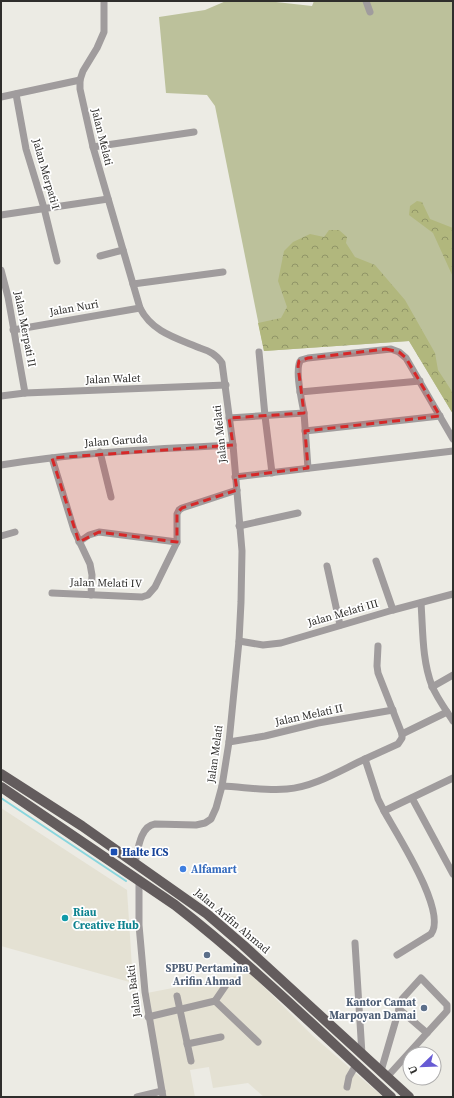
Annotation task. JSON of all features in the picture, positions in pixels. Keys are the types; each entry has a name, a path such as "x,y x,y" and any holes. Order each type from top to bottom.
{"main road":[{"name":"Jalan Arifin Ahmad","path":"1,774 135,862 207,914 243,944 409,1097"},
{"path":"1,787 175,905 200,924 391,1097"},
{"path":"300,1013 308,1004"}],"street":[{"path":"1,97 80,80 83,71 97,48 104,32 104,1"},
{"path":"366,1 370,12"},
{"name":"Jalan Melati","path":"80,80 82,100 93,147 140,308 148,321 159,330 214,353 222,363 233,445 242,551 239,641 229,742 222,786 214,816 205,823 196,825 155,824 148,826 144,832 135,862"},
{"name":"Jalan Merpati I","path":"16,94 26,149 44,208 56,261"},
{"path":"93,147 194,132"},
{"path":"1,215 108,199"},
{"path":"100,256 123,250"},
{"name":"Jalan Merpati II","path":"1,270 8,297 25,393"},
{"path":"132,284 223,272"},
{"name":"Jalan Nuri","path":"13,330 140,308"},
{"path":"308,468 304,413 300,392 298,366 301,360 308,358 386,349 395,350 404,355 453,439"},
{"path":"259,352 264,416 272,473"},
{"path":"300,392 420,381"},
{"name":"Jalan Walet","path":"1,396 25,393 226,385"},
{"path":"229,418 304,413"},
{"path":"305,431 440,416"},
{"name":"Jalan Garuda","path":"1,465 100,452 233,445"},
{"path":"235,477 453,451"},
{"path":"100,452 111,497"},
{"path":"52,458 72,524 90,564 92,574 91,595"},
{"name":"Jalan Melati IV","path":"52,593 147,596 159,580 177,542 177,514 180,509 237,490"},
{"path":"239,526 298,513"},
{"path":"1,536 15,532"},
{"path":"79,542 93,533 102,532 177,542"},
{"path":"376,561 393,610"},
{"path":"327,566 340,625"},
{"name":"Jalan Melati III","path":"239,641 256,645 269,645 453,594"},
{"path":"421,603 425,659 432,687 453,721"},
{"path":"222,786 266,789 288,789 299,787 324,778 400,742 402,734 378,673 378,646"},
{"path":"432,687 453,675"},
{"name":"Jalan Melati II","path":"229,742 265,736 318,723 393,710"},
{"path":"402,734 447,712"},
{"path":"365,759 378,799 426,886 434,915 434,930 431,934 397,954"},
{"path":"384,811 453,778"},
{"path":"412,798 453,874"},
{"name":"Jalan Bakti","path":"139,881 139,925 145,992 162,1094"},
{"path":"355,943 362,1054"},
{"path":"421,978 447,1005 447,1011 427,1033 384,1074 402,998 421,978"},
{"path":"148,1017 215,1001 226,985"},
{"path":"177,996 191,1061"},
{"path":"215,1001 258,1042"},
{"path":"399,1009 427,1033"},
{"path":"187,1044 221,1037"},
{"path":"347,1087 349,1077 356,1065"},
{"path":"137,1097 162,1094"}],"highlighted area":[{"path":"386,349 399,352 406,358 440,416 305,431 308,468 235,477 237,490 182,508 177,513 177,542 99,532 79,542 52,458 233,445 229,418 304,413 298,366 299,361 308,358"}],"shaded area":[{"name":"Riau Creative Hub","path":"1,808 127,890 133,983 1,946"},
{"path":"250,973 313,1036 383,1097 264,1097 248,1083 213,1088 209,1067 190,1070 195,1097 166,1097 147,993"}],"green space":[{"path":"226,1 267,1 312,6 314,1 453,1 453,414 409,341 264,351 215,106 207,95 166,93 159,17 205,10"},
{"path":"417,201 422,202 430,219 453,228 453,277 433,233 409,215 410,206"},
{"path":"329,230 339,230 347,237 346,243 355,257 375,265 405,300 435,353 438,370 453,393 453,414 409,341 264,351 258,323 281,318 287,307 278,281 284,251 293,242 310,234 324,237"}],"waterway":[{"path":"1,798 126,881"}],"place":[{"name":"Halte ICS","path":"114,852"},
{"name":"Alfamart","path":"183,869"},
{"name":"Riau Creative Hub","path":"65,918"},
{"name":"SPBU Pertamina Arifin Ahmad","path":"207,955"},
{"name":"Kantor Camat Marpoyan Damai","path":"424,1008"}]}
